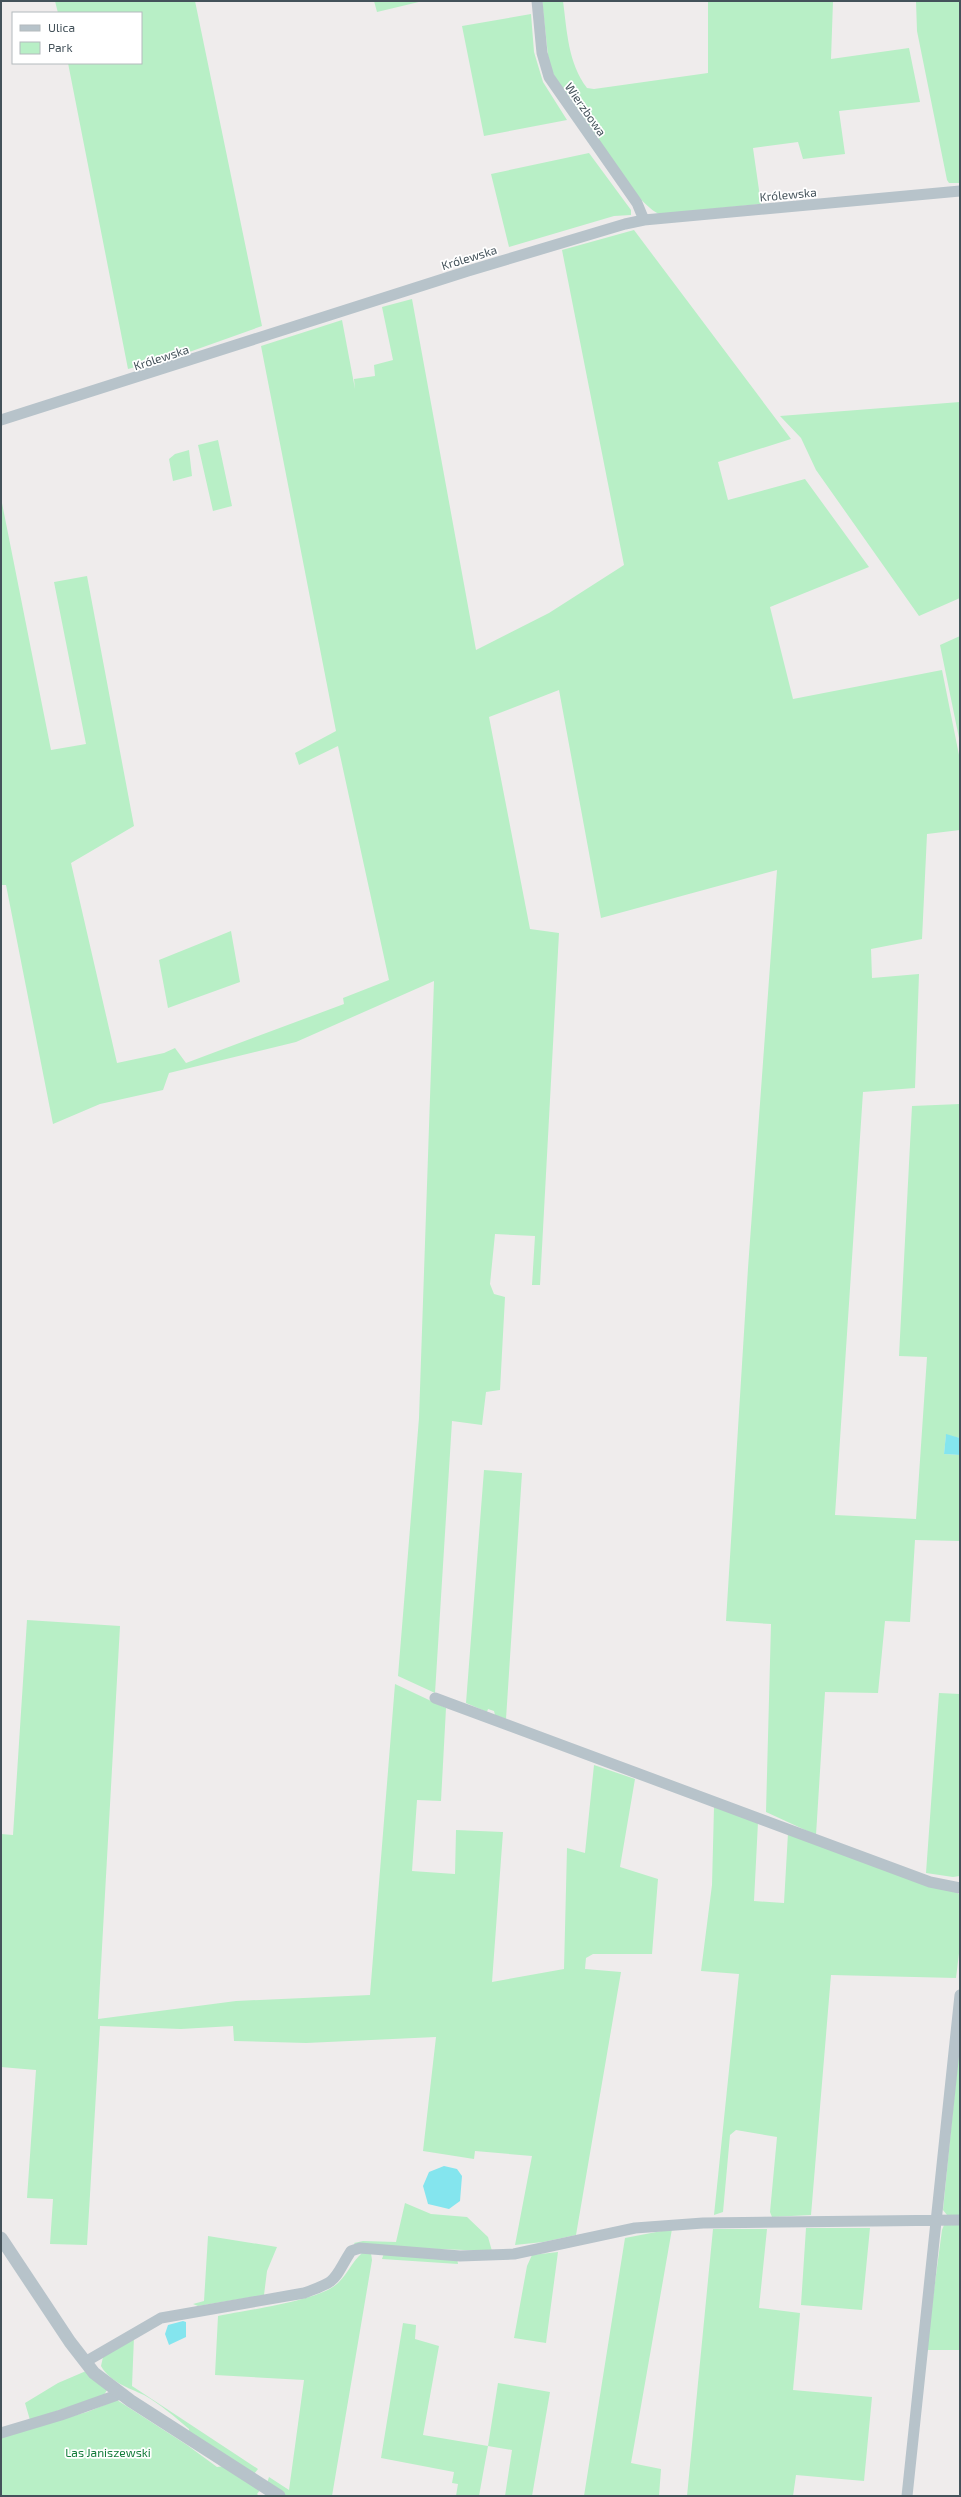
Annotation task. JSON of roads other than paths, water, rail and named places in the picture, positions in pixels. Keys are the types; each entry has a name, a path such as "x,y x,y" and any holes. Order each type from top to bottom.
{"street":[{"name":"Wierzbowa","path":"537,1 542,58 549,77 637,203 644,220"},
{"name":"Królewska","path":"1,420 135,379 468,271 607,228 644,220 960,191"},
{"path":"435,1698 930,1882 960,1888"},
{"path":"907,2496 960,1995"},
{"path":"85,2362 161,2318 304,2293 326,2285 337,2278 351,2252 360,2248 460,2256 514,2254 635,2228 703,2223 960,2220"},
{"path":"1,2238 94,2373 120,2394 279,2496"},
{"path":"1,2433 79,2409 120,2394"}],"water":[{"path":"946,1434 960,1438 960,1455 944,1454"},
{"path":"444,2166 457,2169 462,2176 460,2201 449,2209 428,2204 423,2186 429,2172"},
{"path":"183,2321 186,2322 186,2337 169,2345 165,2334 168,2325"}],"park label":[{"name":"Las Janiszewski","path":"108,2452"}]}
